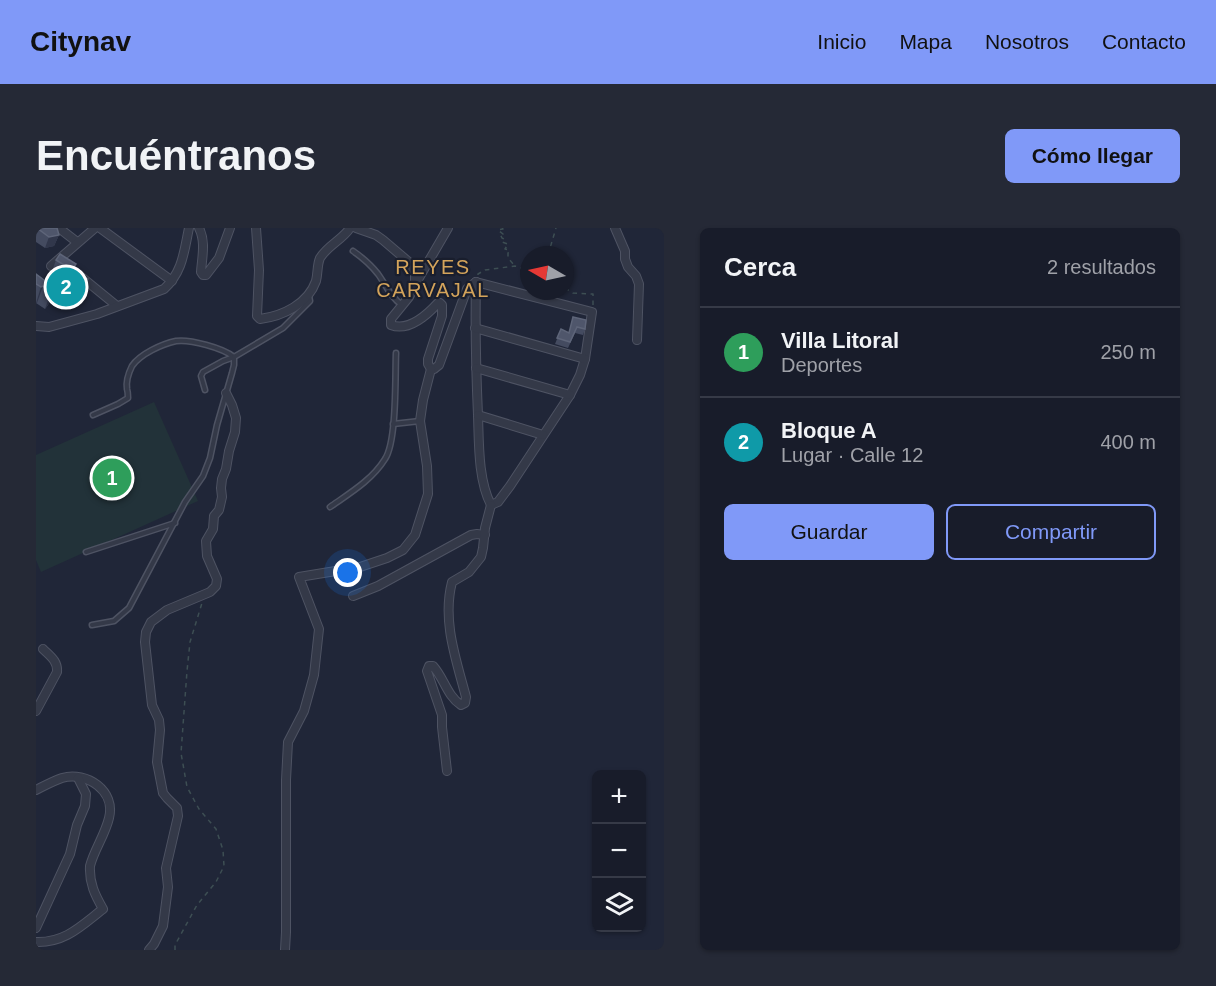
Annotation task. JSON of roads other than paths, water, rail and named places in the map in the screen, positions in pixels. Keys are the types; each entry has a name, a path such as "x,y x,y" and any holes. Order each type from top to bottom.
{"street":[{"path":"59,228 77,242"},
{"path":"51,266 95,228"},
{"path":"100,228 172,281"},
{"path":"199,228 203,236 201,272 207,275 219,258 230,228"},
{"path":"256,228 259,270 256,316 261,319 282,314 296,307 308,296 316,281 319,260 326,249 350,228"},
{"path":"356,228 376,235 410,263 415,272 415,285"},
{"path":"285,950 288,742 304,711 314,675 319,629 299,577 360,567 387,558 403,550 415,535 428,494 427,466 420,421 431,369 428,359 442,316 442,305 438,303 417,321 402,327 391,325 391,319 409,297 448,228"},
{"path":"615,228 625,251 628,267 636,276 639,284 637,340"},
{"path":"36,326 49,327 97,314 164,289 172,281 183,262 188,229"},
{"path":"58,260 66,265"},
{"path":"73,271 117,306"},
{"path":"431,369 439,365 467,289 476,282"},
{"path":"476,282 592,312 585,359 570,395 504,494 498,502 491,505"},
{"path":"447,771 442,715 427,671 429,666 433,666 454,700 461,705 465,703 466,697 453,648 448,615 449,599 452,582 469,572 481,557 491,505 483,485 478,415 476,282"},
{"path":"475,328 585,359"},
{"path":"476,368 570,395"},
{"path":"149,950 154,945 162,926 168,887 166,868 178,816 177,808 163,793 157,762 160,730 159,720 152,705 145,642 146,632 151,622 167,610 206,594 216,586 217,579 207,556 206,541 213,529 214,516 219,510 222,479 235,432 236,418 226,393"},
{"path":"478,415 543,435"},
{"path":"353,596 378,586 471,535 485,535"},
{"path":"36,711 53,683 58,669 55,661 43,649"},
{"path":"36,790 61,778 92,781 107,796 110,809 108,823 90,866 89,875 94,892 103,909 62,939 36,942"},
{"path":"36,928 70,854 77,825 85,806 86,794 78,778"}],"lane":[{"path":"353,251 377,273 395,301 403,305"},
{"path":"205,390 201,376 203,372 283,328 310,301 308,296"},
{"path":"93,415 128,398 128,377 132,366 142,356 169,343 178,340 197,342 229,353 234,357"},
{"path":"330,507 365,482 389,451 393,424 396,353"},
{"path":"92,625 114,621 129,608 185,502 203,476 210,458 234,365 234,357"},
{"path":"393,424 420,421"},
{"path":"86,552 175,523"}],"place":[{"name":"Bloque A","path":"66,287"},
{"name":"Villa Litoral","path":"112,478"}],"district":[{"name":"REYES CARVAJAL","path":"433,278"}]}
